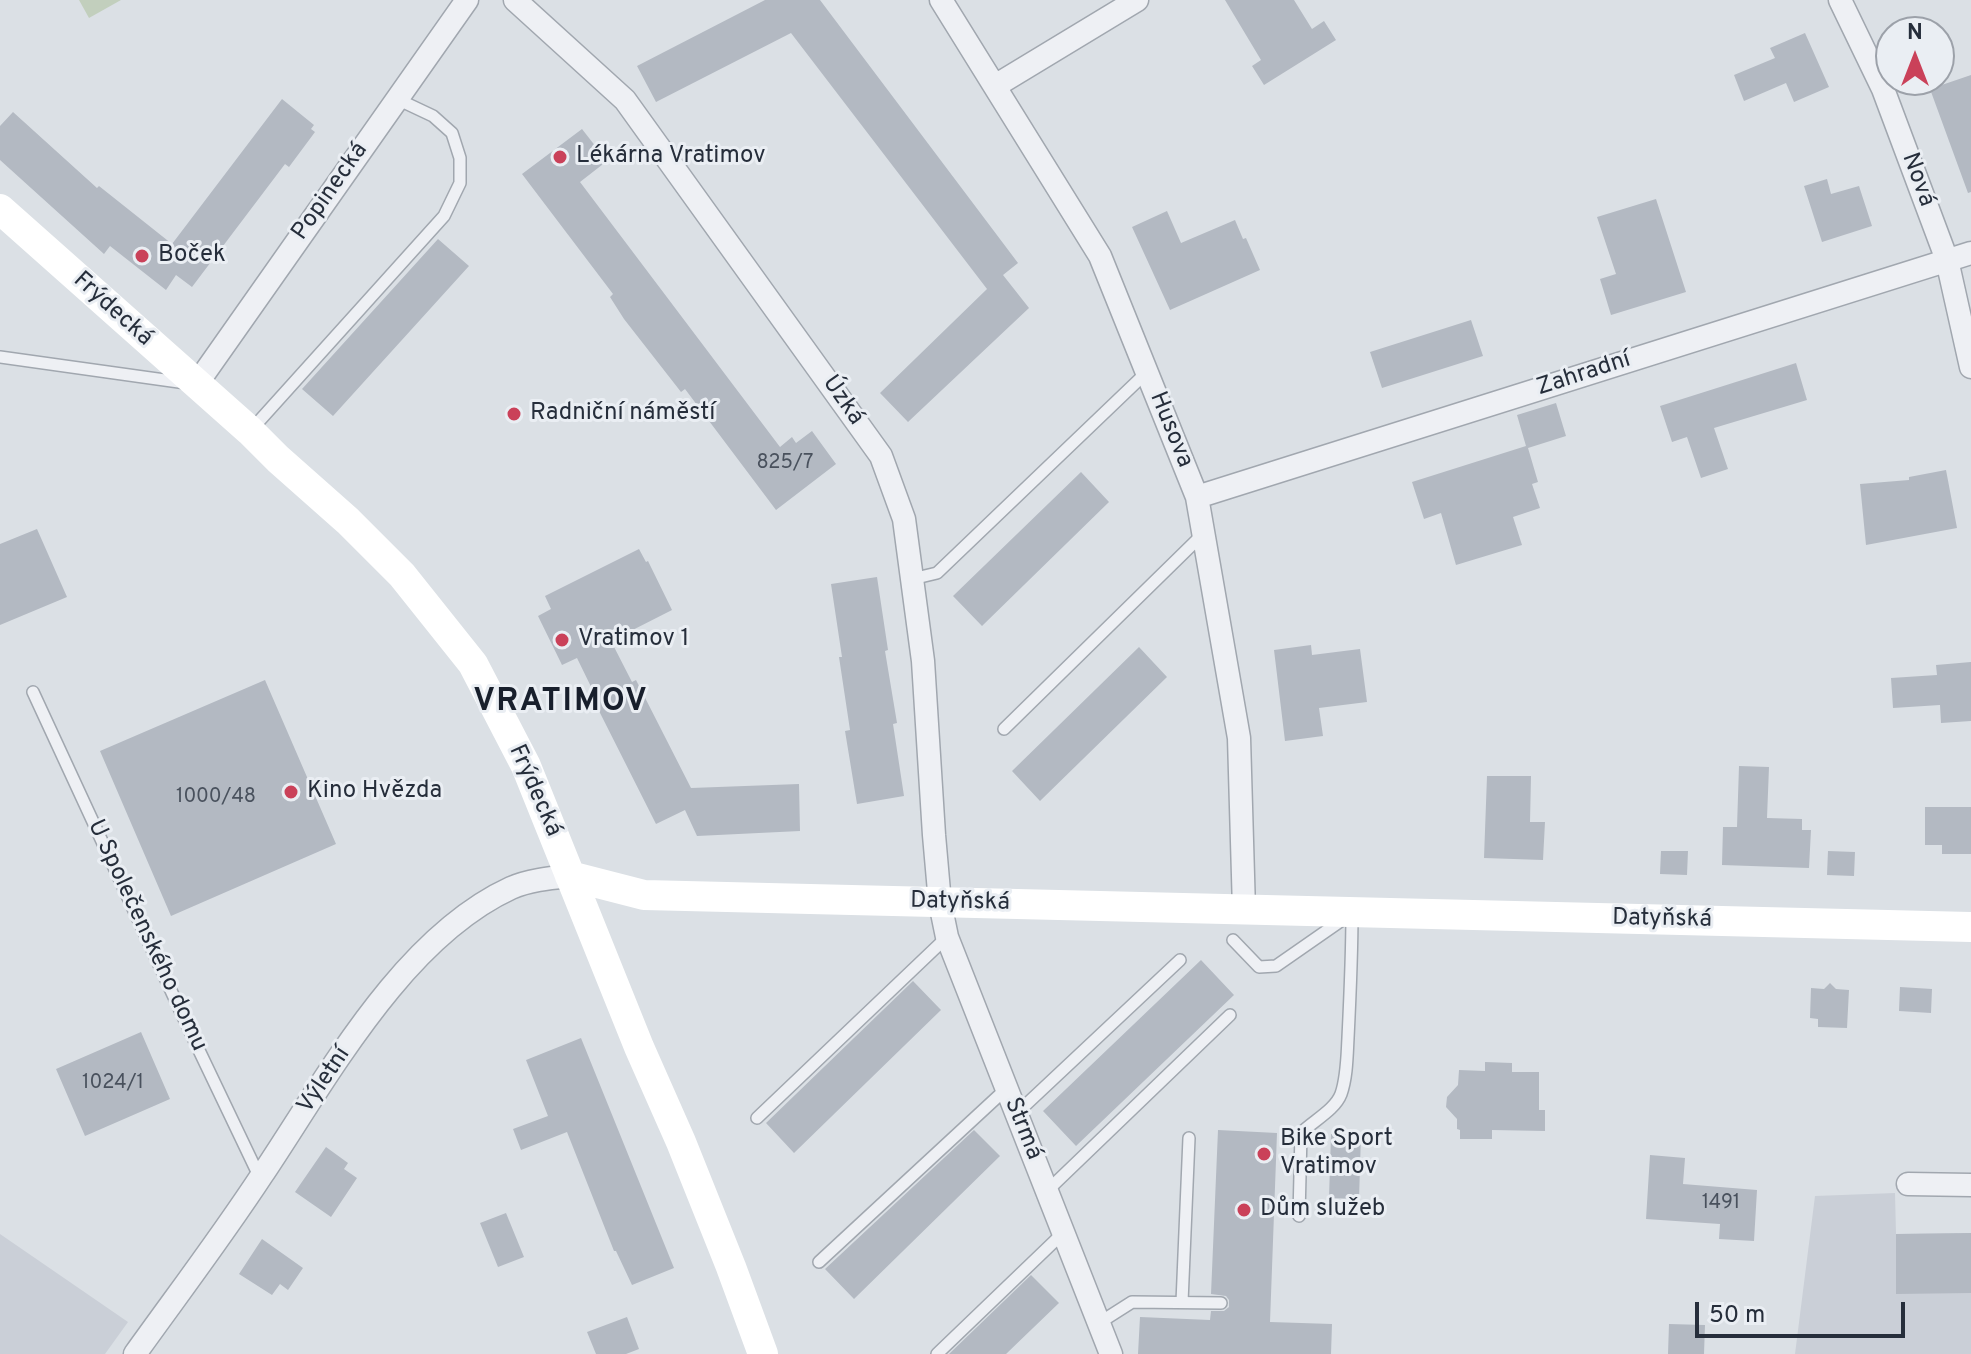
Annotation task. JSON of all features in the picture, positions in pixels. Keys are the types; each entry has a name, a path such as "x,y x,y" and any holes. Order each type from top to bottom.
{"main road":[{"name":"Frýdecká","path":"4,216 348,521 402,575 473,664 526,766 639,1047 687,1156 763,1354"},
{"name":"Datyňská","path":"570,876 644,895 1971,927"}],"street":[{"name":"Popinecká","path":"196,385 467,0"},
{"name":"Úzká","path":"515,0 625,100 881,456 904,519 923,661 940,903"},
{"name":"Husova","path":"941,0 1100,256 1197,497 1239,738 1244,910"},
{"path":"995,86 1137,0"},
{"name":"Nová","path":"1840,0 1883,89 1947,260 1971,367"},
{"name":"Zahradní","path":"1197,497 1971,253"},
{"name":"Výletní","path":"135,1354 260,1178 362,1025 419,955 471,911 514,886 570,876"},
{"name":"Strmá","path":"940,903 947,937 1111,1354"},
{"path":"1908,1184 1971,1185"}],"lane":[{"path":"250,431 444,216 460,183 460,158 452,133 433,116 397,99"},
{"path":"0,357 196,385"},
{"path":"912,579 937,573 1147,372"},
{"path":"1004,729 1203,534"},
{"name":"U Společenského domu","path":"33,692 260,1178"},
{"path":"1233,940 1259,967 1276,966 1352,913"},
{"path":"1299,1216 1301,1133 1314,1120 1331,1110 1341,1096 1346,1072 1352,913"},
{"path":"757,1118 947,937"},
{"path":"1016,1114 1180,960"},
{"path":"1047,1191 1230,1015"},
{"path":"819,1262 1006,1089"},
{"path":"1182,1302 1189,1138"},
{"path":"937,1354 1063,1233"},
{"path":"1099,1323 1132,1302 1221,1303"}],"shaded area":[{"path":"1895,1193 1896,1234 1971,1233 1971,1354 1795,1354 1815,1196"},
{"path":"0,1234 128,1322 105,1354 0,1354"}],"green space":[{"path":"79,0 121,0 89,18"}],"building":[{"path":"765,0 820,0 1018,263 1003,275 1029,308 908,422 880,393 987,289 791,33 656,102 637,66"},
{"path":"1225,0 1294,0 1312,29 1324,21 1336,40 1264,85 1252,66 1261,60"},
{"path":"1805,33 1829,87 1794,102 1786,83 1744,101 1734,75 1775,58 1770,48"},
{"path":"1971,75 1971,192 1968,193 1933,96 1955,96 1955,80"},
{"path":"282,99 314,125 311,129 315,132 289,167 285,164 192,287 176,275 166,290 110,246 104,254 0,160 0,126 13,112 97,188 99,186 172,244"},
{"path":"582,129 607,161 580,182 780,447 792,437 796,443 812,431 836,464 776,510 685,389 681,392 624,319 610,297 613,294 522,174"},
{"path":"1827,179 1831,194 1859,186 1872,226 1822,242 1804,186"},
{"path":"1656,199 1686,292 1611,315 1600,279 1616,274 1597,217"},
{"path":"1167,211 1181,243 1235,220 1260,270 1170,310 1132,227"},
{"path":"438,239 469,266 333,416 302,389"},
{"path":"1471,320 1483,356 1382,388 1370,352"},
{"path":"1796,363 1807,400 1714,428 1728,469 1701,478 1687,437 1672,442 1660,406"},
{"path":"1556,403 1566,436 1528,448 1538,482 1532,484 1540,508 1513,517 1522,545 1456,565 1441,513 1424,519 1412,482 1526,446 1517,415"},
{"path":"1946,470 1957,528 1866,545 1860,484 1909,480 1909,477"},
{"path":"1081,472 1109,502 982,626 953,596"},
{"path":"37,529 67,597 0,625 0,544"},
{"path":"639,549 672,610 611,641 632,682 636,680 691,788 799,784 800,831 697,836 685,810 656,824 594,701 597,699 577,658 562,665 538,616 551,609 545,596"},
{"path":"877,577 904,796 857,804 845,731 850,730 831,584"},
{"path":"1311,645 1312,655 1360,649 1367,702 1319,708 1323,736 1285,741 1274,650"},
{"path":"1139,647 1167,677 1040,801 1012,771"},
{"path":"1971,662 1971,721 1941,723 1940,705 1893,708 1891,678 1937,675 1936,665"},
{"path":"265,680 336,844 171,916 100,751"},
{"path":"1739,766 1769,767 1767,818 1802,819 1802,830 1811,830 1809,868 1722,865 1723,827 1737,827"},
{"path":"1487,776 1531,776 1530,822 1545,822 1543,860 1484,858"},
{"path":"1925,807 1971,807 1971,854 1942,854 1942,845 1925,845"},
{"path":"1661,851 1688,851 1687,875 1660,874"},
{"path":"1828,851 1855,852 1854,876 1827,875"},
{"path":"1201,960 1234,995 1076,1146 1043,1111"},
{"path":"913,981 941,1010 794,1153 766,1123"},
{"path":"1830,983 1836,989 1849,990 1847,1028 1818,1027 1818,1019 1810,1018 1811,988 1824,989"},
{"path":"1900,987 1932,989 1931,1013 1899,1011"},
{"path":"141,1032 170,1099 85,1136 56,1069"},
{"path":"581,1038 674,1268 632,1285 614,1251 567,1132 521,1150 513,1129 548,1116 526,1060"},
{"path":"1485,1062 1512,1063 1512,1072 1539,1072 1539,1110 1545,1110 1545,1131 1492,1130 1492,1139 1460,1139 1457,1119 1446,1107 1447,1097 1458,1085 1459,1070 1485,1071"},
{"path":"974,1130 1000,1156 854,1299 825,1269"},
{"path":"1218,1130 1277,1133 1270,1322 1332,1324 1331,1354 1138,1354 1140,1317 1210,1320 1211,1311 1224,1311 1229,1307 1226,1296 1211,1294"},
{"path":"1331,1134 1361,1135 1359,1199 1329,1198"},
{"path":"326,1147 348,1163 344,1169 357,1178 331,1217 295,1192"},
{"path":"1650,1155 1685,1158 1683,1184 1757,1190 1754,1241 1719,1239 1720,1224 1646,1219"},
{"path":"506,1213 524,1257 498,1267 480,1223"},
{"path":"1971,1233 1971,1293 1896,1294 1896,1234"},
{"path":"262,1239 303,1268 288,1290 280,1284 272,1295 239,1274"},
{"path":"1031,1275 1059,1303 1006,1354 949,1354"},
{"path":"627,1317 639,1349 626,1354 596,1354 587,1332"},
{"path":"1669,1324 1705,1325 1704,1354 1668,1354"}],"place":[{"name":"Lékárna Vratimov","path":"560,157"},
{"name":"Boček","path":"142,256"},
{"name":"Radniční náměstí","path":"514,414"},
{"name":"Vratimov 1","path":"562,640"},
{"name":"Kino Hvězda","path":"291,792"},
{"name":"Bike Sport Vratimov","path":"1264,1154"},
{"name":"Dům služeb","path":"1244,1210"}],"district":[{"name":"VRATIMOV","path":"561,704"}]}
